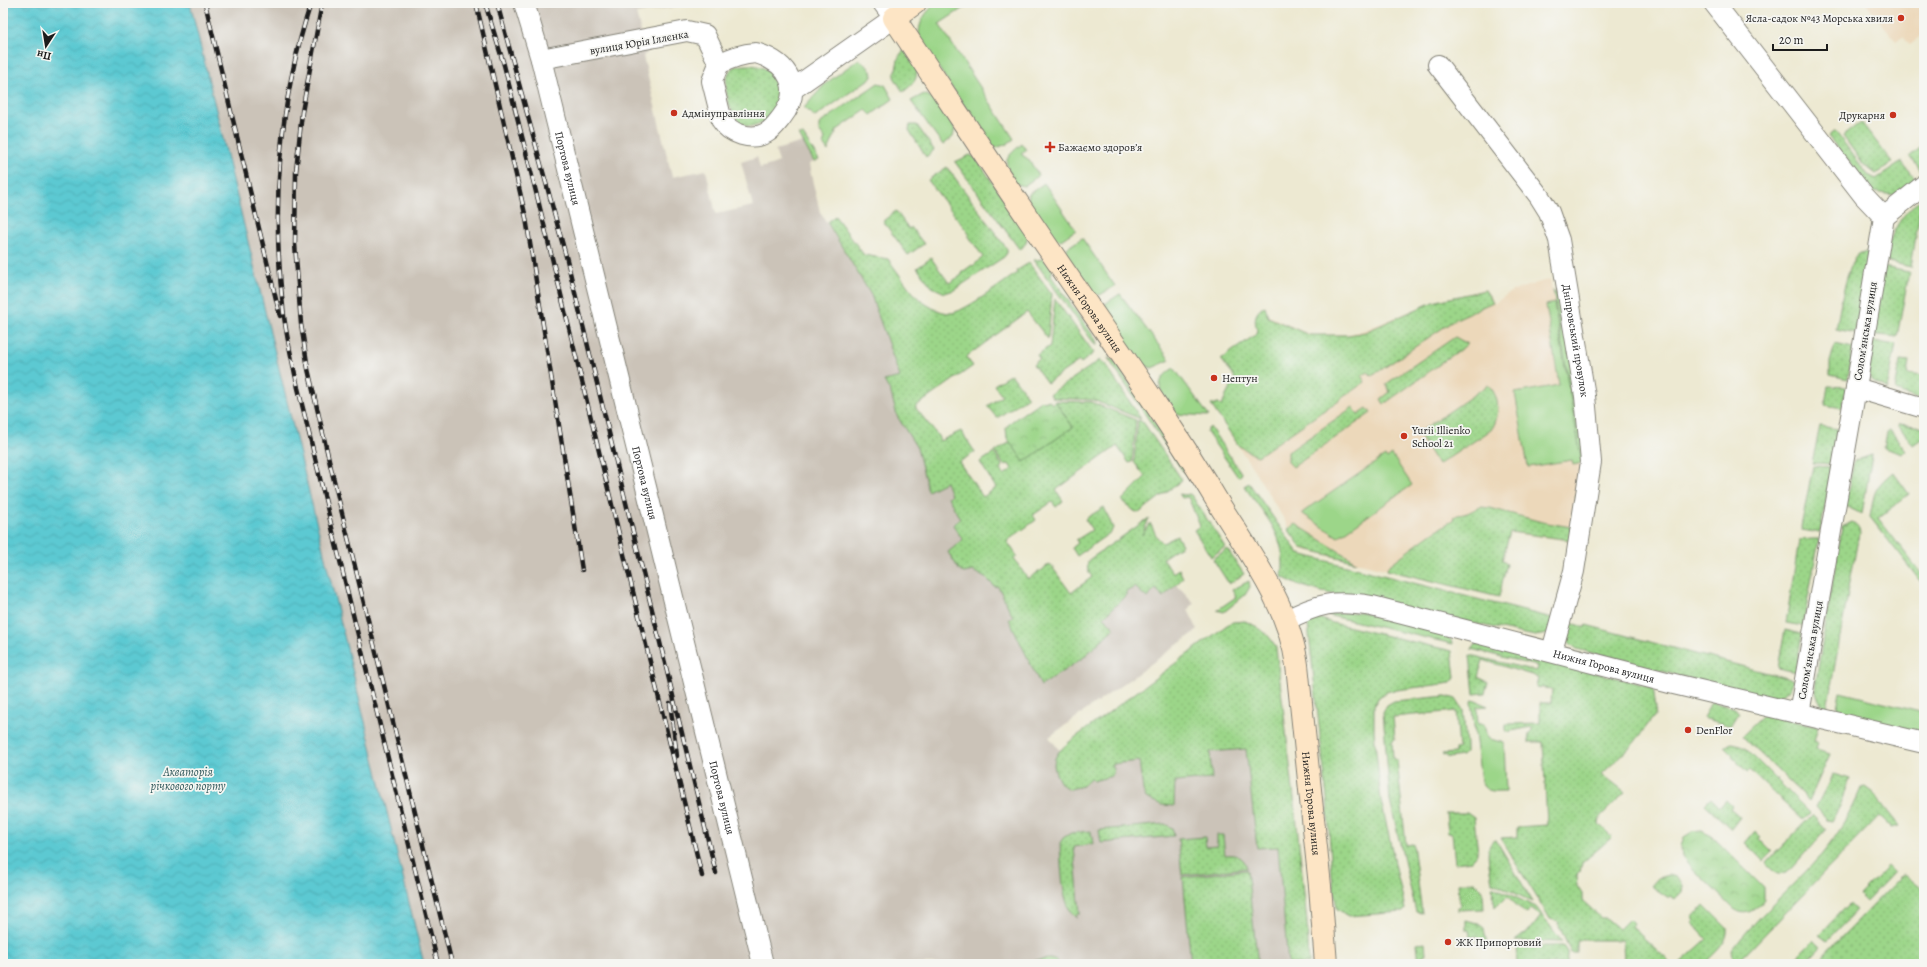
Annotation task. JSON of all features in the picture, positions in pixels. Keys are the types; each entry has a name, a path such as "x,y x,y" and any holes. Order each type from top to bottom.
{"street":[{"name":"Портова вулиця","path":"524,3 541,59 763,964"},
{"path":"793,89 889,11 916,3"},
{"path":"1714,3 1864,196 1884,217 1924,185"},
{"name":"Нижня Горова вулиця","path":"889,11 1202,474 1261,572 1285,621 1296,654 1320,886 1326,964"},
{"name":"вулиця Юрія Іллєнка","path":"541,59 688,31 705,35 719,64"},
{"path":"756,53 769,57 788,75 793,89 791,102 785,114 777,124 765,134 751,136 737,134 726,127 712,81 719,64 732,57 756,53"},
{"name":"Дніпровський провулок","path":"1438,65 1539,196 1549,212 1559,240 1585,396 1591,462 1574,571 1552,651"},
{"name":"Соломʼянська вулиця","path":"1799,714 1856,388 1884,217"},
{"path":"1856,388 1924,408"},
{"name":"Нижня Горова вулиця","path":"1285,621 1313,607 1339,603 1356,604 1401,613 1552,651 1674,684 1924,743"}],"shaded area":[{"path":"190,3 695,3 636,14 647,53 643,56 672,177 706,170 716,214 753,206 741,162 757,157 760,168 771,165 779,162 775,150 803,142 813,162 809,164 820,212 871,295 900,377 884,382 891,393 897,416 917,448 928,491 946,482 951,495 948,497 960,519 953,525 963,540 948,552 968,571 973,571 987,579 995,587 998,586 1013,617 1009,620 1041,686 1084,657 1113,628 1103,617 1126,592 1135,586 1147,598 1156,589 1164,597 1176,584 1194,603 1188,610 1198,630 1049,737 1061,752 1270,670 1303,964 424,964"},
{"name":"Ясла-садок №43 Морська хвиля","path":"1866,3 1924,3 1924,34 1910,45 1903,37 1896,41"},
{"name":"Yurii Illienko School 21","path":"1550,279 1582,463 1571,541 1510,533 1502,561 1507,563 1499,597 1302,549 1254,470 1217,414 1269,316 1309,334 1349,334 1364,330 1433,302 1485,289 1495,303 1512,291"}],"green space":[{"path":"936,3 971,3 939,24 1014,139 1007,144 996,148 989,144 919,38 923,18"},
{"path":"904,50 913,62 917,72 914,82 903,92 894,77 899,56"},
{"path":"859,59 871,70 872,77 815,117 804,108 825,84"},
{"path":"751,65 764,69 774,75 778,84 780,95 777,105 771,114 762,122 751,126 744,125 732,112 728,102 726,81 728,73 733,68"},
{"path":"878,83 885,85 893,99 871,115 866,110 837,130 828,151 823,144 825,139 819,131 819,124"},
{"path":"924,94 937,100 955,128 953,137 943,145 911,101"},
{"path":"1861,122 1892,162 1876,174 1863,164 1843,136"},
{"path":"910,125 917,125 934,150 926,157 909,130"},
{"path":"1835,131 1868,175 1876,179 1902,162 1916,180 1894,195 1873,192 1828,136"},
{"path":"799,135 803,135 819,160 814,162"},
{"path":"1022,144 1026,150 1022,153 1022,155 1028,159 1039,175 1024,186 1016,184 1007,166 1008,158 1015,149"},
{"path":"1924,145 1924,173 1923,174 1910,156"},
{"path":"970,155 976,158 1028,234 1026,243 1020,250 955,162"},
{"path":"947,167 1007,249 1007,253 1004,257 954,290 945,293 932,287 917,268 931,258 949,283 962,275 961,273 972,265 973,266 983,257 968,235 969,234 928,180"},
{"path":"1044,183 1076,230 1061,240 1054,239 1028,201 1029,194"},
{"path":"1922,199 1911,267 1884,261 1889,243 1901,219"},
{"path":"896,211 909,229 911,227 924,244 908,255 883,221"},
{"path":"835,216 864,255 888,259 916,296 937,310 951,313 965,308 1017,273 1016,271 1029,263 1052,294 1048,339 1027,312 966,357 973,366 915,407 938,436 940,441 961,431 975,452 959,462 983,497 996,488 980,462 994,453 1002,465 1000,470 1004,475 1012,469 1009,464 1004,465 995,452 1010,442 1024,462 1073,427 1055,401 1091,402 1136,420 1132,462 1129,463 1117,446 1056,490 1063,501 1056,507 1052,502 1033,515 1036,520 1007,541 1017,556 1014,559 1028,579 1050,564 1071,593 1092,577 1088,568 1090,559 1149,518 1142,535 1150,523 1157,537 1163,543 1177,536 1182,545 1163,558 1172,573 1179,569 1183,578 1163,597 1156,589 1147,598 1135,587 1126,592 1126,595 1104,617 1114,628 1084,657 1041,686 1009,619 1013,617 998,586 995,587 987,579 973,571 964,573 960,571 948,552 963,540 953,525 960,519 948,497 951,495 946,482 928,491 917,448 897,416 891,393 884,381 900,377 871,295 827,222"},
{"path":"1082,238 1115,286 1100,295 1092,294 1065,255 1067,248"},
{"path":"1868,252 1865,285 1855,333 1836,329 1844,288 1851,266 1859,254"},
{"path":"1043,259 1053,268 1051,276 1095,338 1097,343 1096,346 1034,260"},
{"path":"1883,267 1909,272 1897,337 1870,334"},
{"path":"1485,290 1493,302 1456,319 1372,376 1368,372 1362,376 1365,382 1258,456 1239,446 1211,405 1218,403 1221,406 1235,378 1221,359 1258,333 1255,321 1256,314 1265,306 1268,317 1309,335 1349,335 1365,332 1433,302"},
{"path":"1553,290 1562,297 1585,452 1571,541 1571,526 1582,463"},
{"path":"1120,294 1170,360 1152,368 1141,364 1103,311 1106,303"},
{"path":"1055,299 1094,353 1081,363 1079,361 1047,383 1033,364 1040,359 1037,355 1050,346"},
{"path":"1554,303 1582,463 1573,465 1572,460 1528,467 1515,393 1559,385 1546,305"},
{"path":"1455,337 1468,344 1384,404 1381,399 1390,392 1386,384"},
{"path":"1873,341 1896,345 1887,389 1872,380 1868,375"},
{"path":"1835,344 1853,348 1848,379 1830,375 1830,362"},
{"path":"1108,358 1115,361 1184,467 1184,473"},
{"path":"1100,360 1105,364 1141,419 1093,400 1053,398 1050,394"},
{"path":"1900,361 1909,362 1907,374 1924,376 1924,401 1895,391"},
{"path":"1174,368 1209,416 1175,414 1163,395 1160,384 1166,374"},
{"path":"1011,374 1028,397 997,418 987,406 1002,396 994,385"},
{"path":"1488,385 1495,395 1498,406 1498,413 1491,430 1438,465 1418,433"},
{"path":"1828,386 1846,387 1842,408 1825,405"},
{"path":"1042,400 1044,402 1049,400 1052,404 1055,401 1073,427 1024,462 1007,438 1006,428 1011,422"},
{"path":"1353,407 1358,414 1367,408 1371,413 1293,467 1288,462 1288,452"},
{"path":"1138,420 1143,422 1182,480 1139,513 1134,511 1122,500 1145,477 1134,462"},
{"path":"1898,425 1924,427 1924,437 1913,445"},
{"path":"1820,426 1838,429 1832,464 1812,463"},
{"path":"1210,427 1242,474 1238,477 1206,431"},
{"path":"1890,430 1906,450 1902,454 1884,448 1887,432"},
{"path":"1392,455 1412,485 1338,537 1303,514 1303,512 1385,456 1387,459"},
{"path":"1872,455 1862,514 1845,506 1854,461"},
{"path":"1813,466 1832,467 1820,533 1802,530 1801,527"},
{"path":"1893,472 1909,494 1878,518 1924,577 1924,586 1870,517 1874,496 1878,487"},
{"path":"1249,483 1299,554 1556,619 1547,634 1535,636 1322,592 1296,584 1282,577 1282,550 1274,528 1244,486"},
{"path":"1179,494 1190,494 1192,496 1225,547 1211,557 1194,530 1200,526 1188,497 1182,498"},
{"path":"1104,507 1113,528 1111,532 1077,556 1072,548 1078,543 1076,540 1092,530 1085,519"},
{"path":"1481,507 1542,522 1571,527 1571,540 1510,532 1502,561 1507,563 1499,597 1387,570 1388,566 1432,533 1455,519 1455,516"},
{"path":"1852,522 1858,526 1860,534 1827,708 1821,703 1817,696 1815,688 1816,680 1842,527"},
{"path":"1296,524 1356,562 1302,548 1288,529"},
{"path":"1819,539 1803,626 1786,623 1799,540"},
{"path":"1227,549 1244,574 1229,584 1213,559"},
{"path":"1249,581 1250,587 1245,595 1224,612 1217,610 1236,597 1232,590"},
{"path":"1360,612 1443,633 1453,644 1323,614"},
{"path":"1315,617 1333,623 1452,651 1455,678 1451,683 1389,691 1379,697 1374,705 1374,731 1381,800 1404,904 1405,910 1403,912 1349,916 1337,909 1332,876 1327,798 1308,625"},
{"path":"1245,621 1264,632 1274,643 1276,648 1296,815 1307,922 1309,964 1288,964 1278,847 1257,848 1246,749 1210,752 1212,779 1175,782 1174,806 1162,805 1146,798 1143,790 1139,761 1112,764 1114,769 1112,776 1093,781 1090,778 1083,786 1070,789 1061,783 1057,776 1054,764 1057,755 1063,747 1073,739 1227,625 1233,622"},
{"path":"1568,622 1584,627 1586,625 1794,680 1790,689 1781,696 1757,696 1577,649 1567,641 1566,630"},
{"path":"1785,630 1802,634 1796,672 1778,668"},
{"path":"1478,643 1653,687 1656,708 1655,715 1634,743 1602,774 1625,792 1600,817 1599,824 1612,837 1582,863 1580,872 1576,876 1577,886 1582,894 1582,900 1601,918 1606,918 1619,929 1629,919 1634,924 1632,927 1672,964 1624,964 1623,940 1577,940 1577,953 1571,953 1557,921 1550,919 1500,838 1517,837 1517,827 1547,825 1543,742 1528,742 1532,727 1506,732 1506,724 1540,723 1540,703 1551,703 1552,689 1536,687 1538,677 1483,660 1478,677 1488,682 1485,693 1474,694 1470,655 1536,671 1537,666 1471,649"},
{"path":"1840,692 1924,713 1924,736 1836,712"},
{"path":"1446,696 1456,699 1463,710 1466,752 1462,756 1448,758 1442,754 1455,753 1455,749 1459,748 1456,711 1393,717 1395,739 1392,741 1393,759 1397,760 1406,845 1413,844 1422,913 1416,912 1390,801 1383,712 1387,705 1394,701"},
{"path":"1473,700 1488,706 1477,707 1478,724 1484,724 1487,738 1504,743 1506,791 1488,790 1481,782 1471,701"},
{"path":"1711,702 1735,708 1739,713 1731,726 1703,718"},
{"path":"1767,715 1818,727 1814,741 1817,742 1815,750 1830,754 1809,801 1742,736 1763,716"},
{"path":"1731,743 1740,745 1746,749 1810,813 1803,820 1750,770 1747,772 1732,757 1733,755 1725,747"},
{"path":"1833,774 1850,779 1840,806 1832,820 1827,819 1816,807"},
{"path":"1865,787 1873,793 1899,826 1891,828 1879,816 1738,962 1733,958 1732,950 1764,913 1822,854 1834,839 1853,806 1861,788"},
{"path":"1711,798 1720,807 1726,800 1732,806 1730,808 1740,817 1731,829 1705,804"},
{"path":"1446,813 1467,813 1474,818 1478,853 1471,861 1455,863 1452,834 1448,833"},
{"path":"1812,815 1826,830 1787,873 1775,871 1766,863"},
{"path":"1165,824 1172,828 1174,836 1101,843 1099,830"},
{"path":"1091,831 1093,844 1074,847 1080,914 1076,914 1077,918 1068,906 1065,895 1060,843 1063,838 1071,833"},
{"path":"1701,831 1712,836 1764,888 1764,899 1751,911 1743,913 1734,909 1688,864 1682,856 1681,846 1684,837 1692,832"},
{"path":"1755,831 1761,837 1759,839 1772,852 1763,861 1745,843"},
{"path":"1217,835 1223,835 1225,855 1233,855 1242,858 1247,868 1182,875 1178,839 1205,837 1206,847 1217,846"},
{"path":"1496,840 1533,902 1492,882 1488,852 1489,847"},
{"path":"1888,866 1894,872 1866,902 1859,895"},
{"path":"1247,870 1258,964 1191,964 1183,877"},
{"path":"1668,875 1676,877 1683,885 1682,892 1675,899 1671,896 1669,898 1651,886 1658,878"},
{"path":"1904,875 1924,891 1924,964 1815,964 1901,876"},
{"path":"1471,882 1479,886 1481,889 1484,909 1457,910 1457,907 1460,907 1458,883"},
{"path":"1492,886 1536,907 1562,942 1515,941 1532,928 1541,916 1531,909 1526,914 1507,896 1495,908"},
{"path":"1850,903 1857,910 1828,940 1820,934"},
{"path":"1704,905 1727,928 1726,939 1720,948 1704,964 1679,964 1707,939 1692,923 1695,920 1692,918"},
{"path":"1466,920 1477,923 1484,928 1487,945 1478,946 1478,937 1470,937 1469,930 1466,930"},
{"path":"1814,940 1821,947 1804,964 1790,964"},
{"path":"1425,942 1426,954 1423,955 1423,964 1419,964 1417,943"},
{"path":"1516,946 1563,946 1567,952 1567,964 1517,964"},
{"path":"1050,959 1057,961 1057,964 1021,964 1020,962"}],"water":[{"name":"Акваторія річкового порту","path":"3,3 190,3 424,964 3,964"}],"railway":[{"path":"205,3 280,316"},
{"path":"311,3 291,79 280,158 278,237 284,316 288,343 298,388 438,964"},
{"path":"322,3 302,112 296,172 295,244 301,324 308,369 330,464 452,964"},
{"path":"476,3 526,218 582,570"},
{"path":"485,3 504,65 538,200 702,876"},
{"path":"497,3 567,260 716,873"},
{"path":"670,703 677,756"}],"place":[{"name":"Ясла-садок №43 Морська хвиля","path":"1901,18"},
{"name":"Адмінуправління","path":"674,113"},
{"name":"Друкарня","path":"1893,115"},
{"name":"Бажаємо здоровʼя","path":"1050,147"},
{"name":"Нептун","path":"1214,378"},
{"name":"Yurii Illienko School 21","path":"1404,436"},
{"name":"DenFlor","path":"1688,730"},
{"name":"ЖК Припортовий","path":"1448,942"}]}
